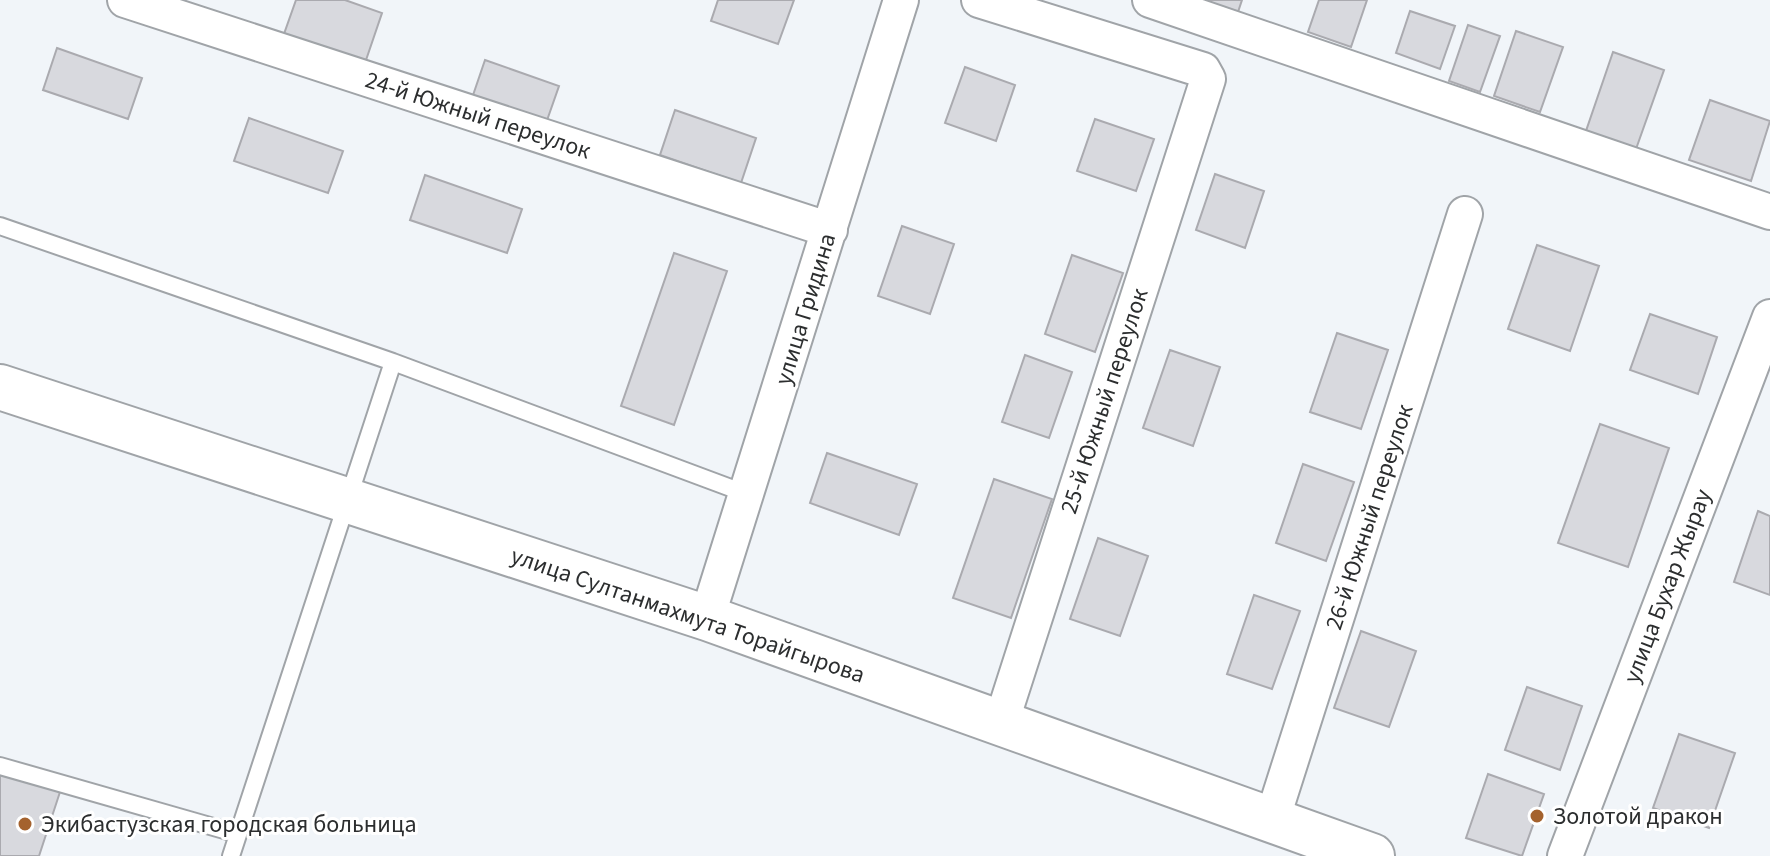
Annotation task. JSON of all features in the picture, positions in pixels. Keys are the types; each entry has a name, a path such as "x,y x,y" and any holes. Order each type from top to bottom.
{"main road":[{"name":"улица Султанмахмута Торайгырова","path":"0,387 707,618 1372,856"}],"street":[{"name":"24-й Южный переулок","path":"125,0 830,230"},
{"name":"улица Гридина","path":"707,618 901,0"},
{"name":"25-й Южный переулок","path":"979,0 1203,70 1208,79 1001,723"},
{"path":"1150,0 1770,212"},
{"name":"26-й Южный переулок","path":"1272,820 1465,214"},
{"name":"улица Бухар Жырау","path":"1565,856 1770,317"}],"lane":[{"path":"0,226 393,362 747,494"},
{"path":"231,856 393,362"},
{"path":"0,766 238,834"}],"building":[{"path":"296,0 345,0 382,13 365,63 284,34"},
{"path":"718,0 794,0 778,44 711,21"},
{"path":"1203,0 1242,0 1237,15 1202,3"},
{"path":"1319,0 1367,0 1351,47 1308,32"},
{"path":"1410,11 1455,26 1440,69 1396,53"},
{"path":"1468,25 1500,36 1480,92 1449,81"},
{"path":"1516,31 1563,47 1540,112 1494,96"},
{"path":"57,48 142,78 128,119 43,90"},
{"path":"1613,52 1664,70 1636,149 1586,131"},
{"path":"485,60 559,86 545,126 471,101"},
{"path":"965,67 1015,85 996,141 945,123"},
{"path":"1710,100 1770,121 1751,181 1689,160"},
{"path":"675,110 756,138 741,183 660,155"},
{"path":"249,118 343,151 328,193 234,161"},
{"path":"1095,119 1154,139 1136,191 1077,171"},
{"path":"1215,174 1264,191 1245,248 1196,230"},
{"path":"425,175 522,209 507,253 410,220"},
{"path":"902,226 954,244 930,314 878,296"},
{"path":"1537,245 1599,266 1570,351 1508,329"},
{"path":"674,253 727,271 674,425 621,406"},
{"path":"1072,255 1123,273 1095,352 1045,334"},
{"path":"1650,314 1717,337 1698,394 1630,370"},
{"path":"1337,333 1388,350 1361,429 1310,412"},
{"path":"1170,350 1220,367 1193,446 1143,428"},
{"path":"1025,355 1072,372 1049,438 1002,422"},
{"path":"1600,424 1669,448 1628,567 1558,543"},
{"path":"827,453 917,484 899,535 810,503"},
{"path":"1303,464 1354,482 1326,561 1276,543"},
{"path":"994,479 1052,499 1011,618 953,598"},
{"path":"1758,511 1770,516 1770,595 1734,582"},
{"path":"1098,538 1148,556 1120,636 1070,619"},
{"path":"1254,595 1300,611 1272,689 1227,674"},
{"path":"1361,631 1416,651 1389,727 1334,708"},
{"path":"1527,687 1582,706 1560,770 1505,750"},
{"path":"1679,734 1735,753 1709,828 1653,808"},
{"name":"Экибастузская городская больница","path":"0,772 60,792 39,856 0,856"},
{"path":"1488,774 1544,794 1522,856 1466,838"}],"place":[{"name":"Золотой дракон","path":"1537,816"},
{"name":"Экибастузская городская больница","path":"25,824"}]}
